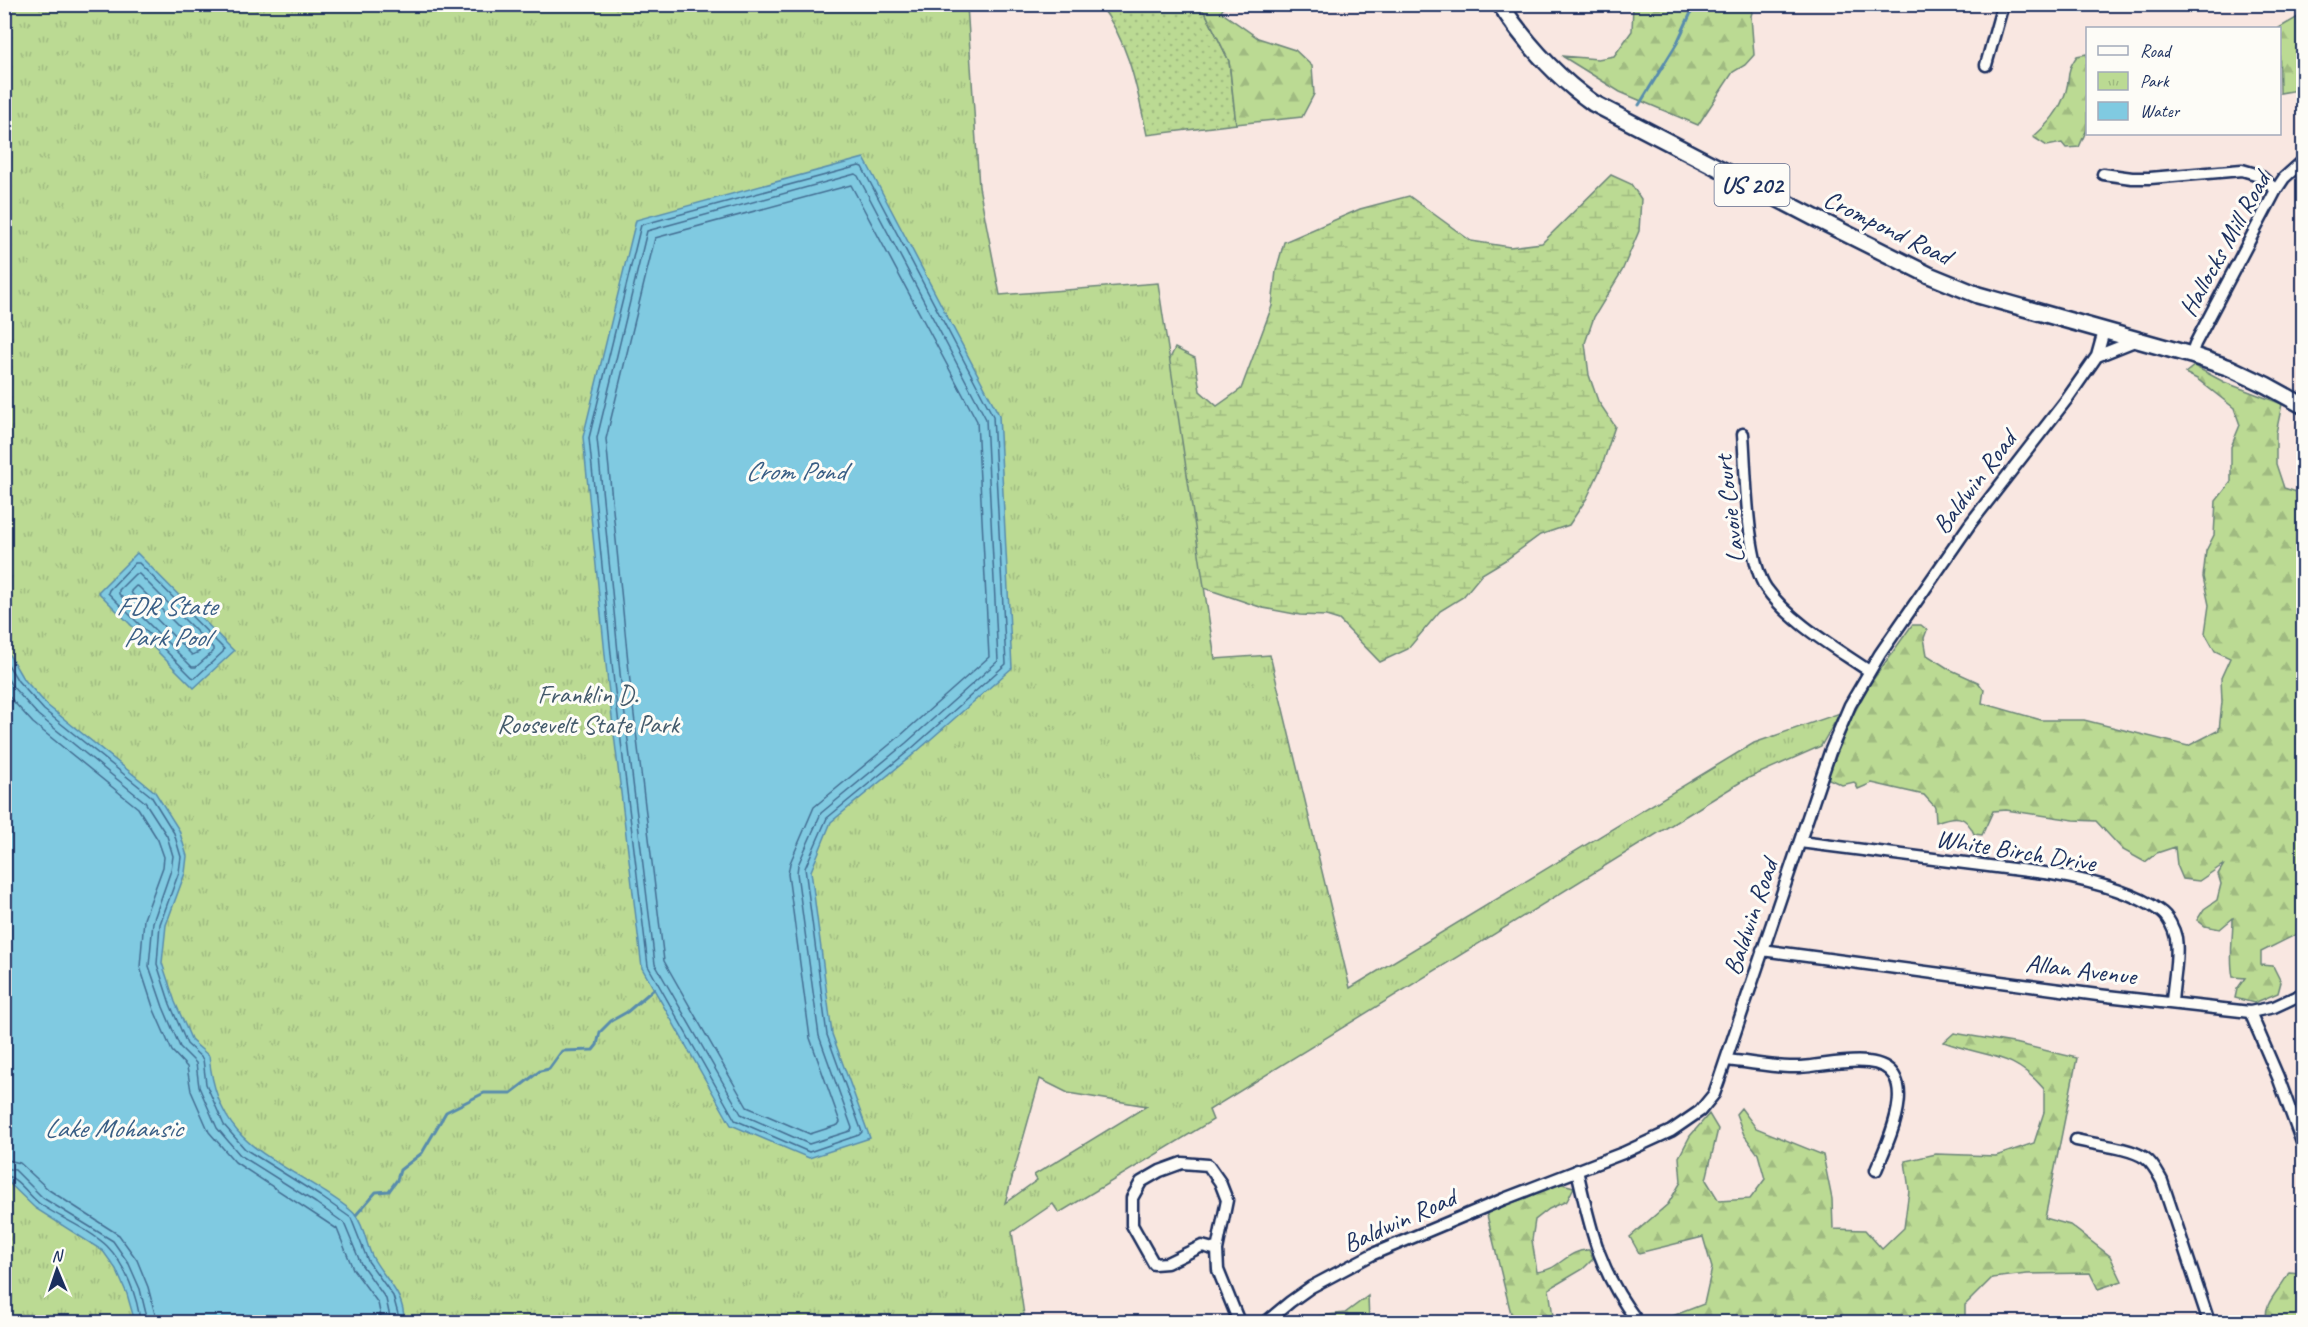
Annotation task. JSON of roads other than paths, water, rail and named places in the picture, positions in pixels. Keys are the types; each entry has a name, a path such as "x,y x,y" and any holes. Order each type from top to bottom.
{"highway":[{"name":"Crompond Road","path":"1500,4 1522,38 1541,59 1577,91 1606,110 1929,274 1978,295 2191,355 2239,373 2304,406"}],"street":[{"path":"1986,65 2003,4"},
{"name":"Hallocks Mill Road","path":"2191,355 2276,190 2284,178 2304,160"},
{"path":"2103,174 2150,178 2242,170 2252,171 2259,175 2276,190"},
{"name":"Baldwin Road","path":"1266,1323 1290,1302 1350,1265 1475,1211 1651,1141 1689,1120 1700,1111 1714,1094 1840,726 1869,671 1901,622 1970,524 2067,399 2097,356 2104,331"},
{"path":"2097,356 2137,340"},
{"name":"Lavoie Court","path":"1743,434 1750,536 1758,570 1765,586 1802,624 1869,671"},
{"name":"White Birch Drive","path":"1800,842 2052,874 2086,880 2127,894 2159,910 2174,930 2176,954 2172,1002"},
{"name":"Allan Avenue","path":"1762,950 2098,995 2250,1012"},
{"path":"2304,993 2274,1007 2250,1012 2278,1077 2304,1148"},
{"path":"1726,1060 1797,1067 1868,1062 1884,1066 1894,1078 1900,1092 1894,1125 1876,1170"},
{"path":"2076,1140 2128,1151 2146,1158 2155,1169 2163,1181 2209,1323"},
{"path":"1217,1250 1202,1246 1167,1263 1154,1264 1132,1225 1132,1198 1141,1182 1160,1171 1182,1163 1208,1165 1220,1182 1227,1200 1217,1250 1218,1270 1239,1323"},
{"path":"1577,1170 1598,1255 1623,1303 1638,1323"}],"water":[{"name":"Crom Pond","path":"864,158 999,415 1012,668 915,753 831,822 811,871 832,1034 870,1138 809,1158 731,1125 642,968 608,684 583,437 636,220"},
{"name":"FDR State Park Pool","path":"137,553 234,651 194,688 98,592"},
{"name":"Lake Mohansic","path":"4,646 22,677 48,706 155,792 179,830 187,856 185,873 166,925 162,963 175,1002 192,1041 209,1056 221,1105 231,1123 244,1138 353,1213 359,1221 373,1258 398,1296 404,1322 135,1322 127,1294 116,1269 103,1251 35,1208 5,1179"}],"waterway":[{"path":"1639,105 1677,43 1695,4"},
{"path":"356,1215 376,1192 389,1191 397,1180 400,1170 422,1153 446,1112 484,1093 511,1093 540,1071 549,1069 562,1051 593,1050 597,1045 600,1032 654,989"}],"park label":[{"name":"Franklin D. Roosevelt State Park","path":"588,709"}]}
